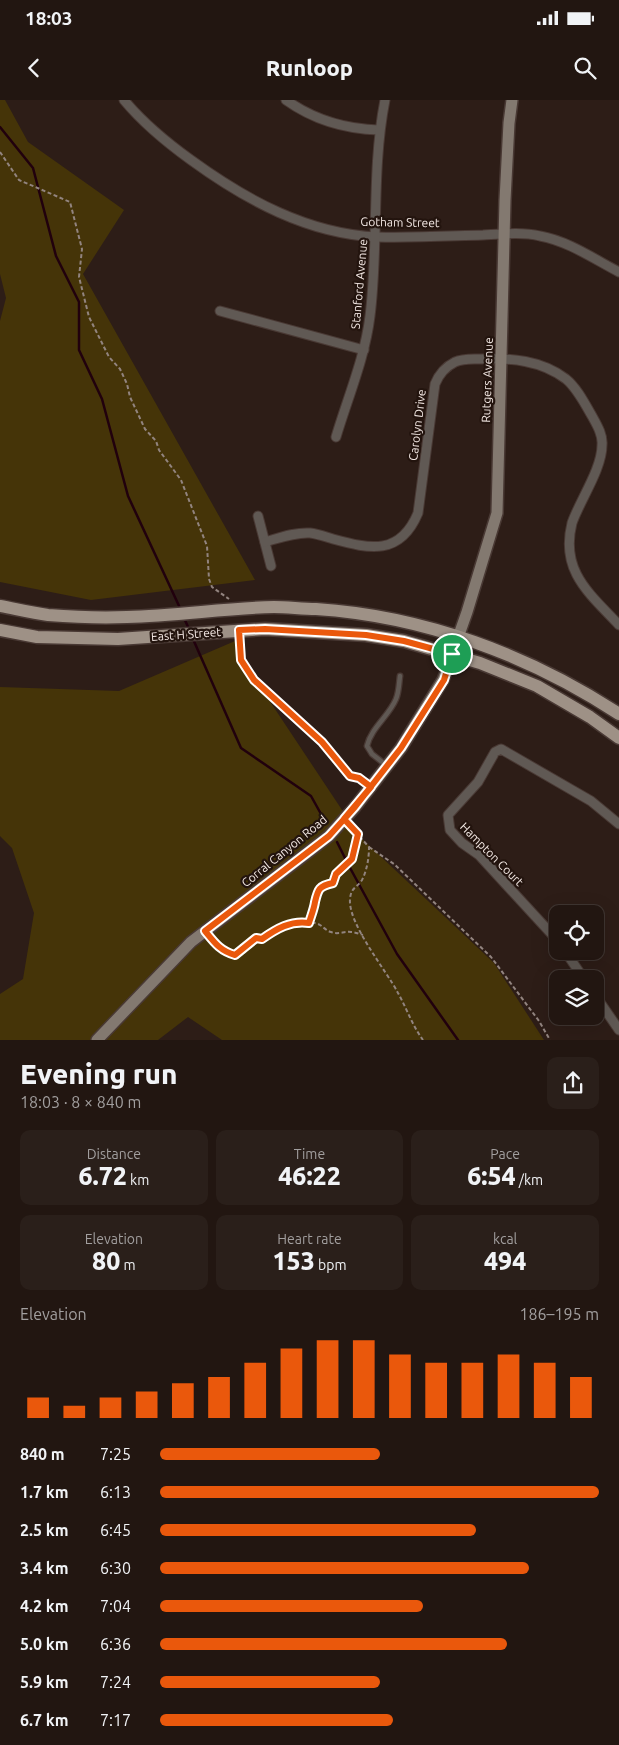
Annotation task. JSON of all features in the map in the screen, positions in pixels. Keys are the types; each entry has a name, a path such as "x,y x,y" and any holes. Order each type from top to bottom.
{"main road":[{"name":"Rutgers Avenue","path":"452,654 467,612 497,513 508,127 512,100"},
{"name":"East H Street","path":"0,606 47,615 98,618 276,607 349,611 402,621 458,637 512,656 544,670 619,714"},
{"name":"East H Street","path":"0,630 37,636 118,639 265,629 366,635 404,641 480,663 537,686 590,717 619,738"},
{"name":"Corral Canyon Road","path":"97,1040 191,942 329,836 401,748 444,680 452,654"}],"street":[{"name":"Gotham Street","path":"124,100 138,116 174,147 213,176 267,208 290,218 339,232 376,237 505,234 538,236 555,240 619,272"},
{"path":"286,100 314,117 337,125 380,130"},
{"name":"Stanford Avenue","path":"336,437 364,350 370,317 376,237 380,130 385,100"},
{"path":"220,311 364,350"},
{"name":"Carolyn Drive","path":"264,542 295,534 311,533 374,548 388,545 400,538 411,527 418,513 435,384 438,379 449,365 460,360 501,358 527,361 549,369 566,380 572,386 599,429 603,443 602,457 572,523 570,556 571,565 581,585 619,625"},
{"path":"258,516 271,566"},
{"name":"Hampton Court","path":"549,931 479,855 462,843 450,830 448,815 478,782 495,752 502,748 591,801 618,821"},
{"path":"604,1008 619,1030"}],"lane":[{"path":"387,766 372,754 367,746 369,739 396,698 400,676"}],"path":[{"path":"0,152 19,180 70,202 82,249 79,277 89,317 109,357 120,369 127,384 130,397 145,429 156,441 159,450 182,480 206,546 209,579 212,587 227,597 239,609"},
{"path":"239,630 241,660 254,680 322,742 350,776 359,778 371,787"},
{"path":"344,819 370,847 394,864 491,957 539,1021 550,1040"},
{"path":"309,923 316,893 324,885 333,883 336,874 352,859 358,834"},
{"path":"370,847 369,861 361,881 353,888 350,898 351,908 363,935 397,990 405,1004 414,1028 423,1040"},
{"path":"205,931 219,948 226,953 235,955 256,938 262,939 276,929 288,924 318,924 330,932 338,934 351,932 363,935"}],"shaded area":[{"path":"0,100 5,100 28,142 124,210 83,274 255,580 91,600 0,582 0,321 6,298 0,274"},
{"path":"235,641 263,691 360,837 494,963 544,1040 222,1040 188,1017 158,1040 0,1040 0,994 23,979 34,913 12,848 0,836 0,687 119,691"}],"waterway":[{"path":"0,127 33,168 56,256 79,302 79,350 102,399 128,496 180,608"},
{"path":"184,618 189,629"},
{"path":"193,639 241,748 311,796 326,823"},
{"path":"337,842 346,860"},
{"path":"349,866 397,954 458,1040"}],"route":[{"path":"452,654 404,641 366,635 265,629 239,630 241,660 254,680 307,726 350,776 359,778 371,787 355,807 344,819 358,834 352,859 336,874 333,883 324,885 316,893 309,923 288,924 276,929 262,939 256,938 238,950 235,955 226,953 219,948 205,931 329,836 355,807 401,748 424,713 444,680 452,654"}]}
